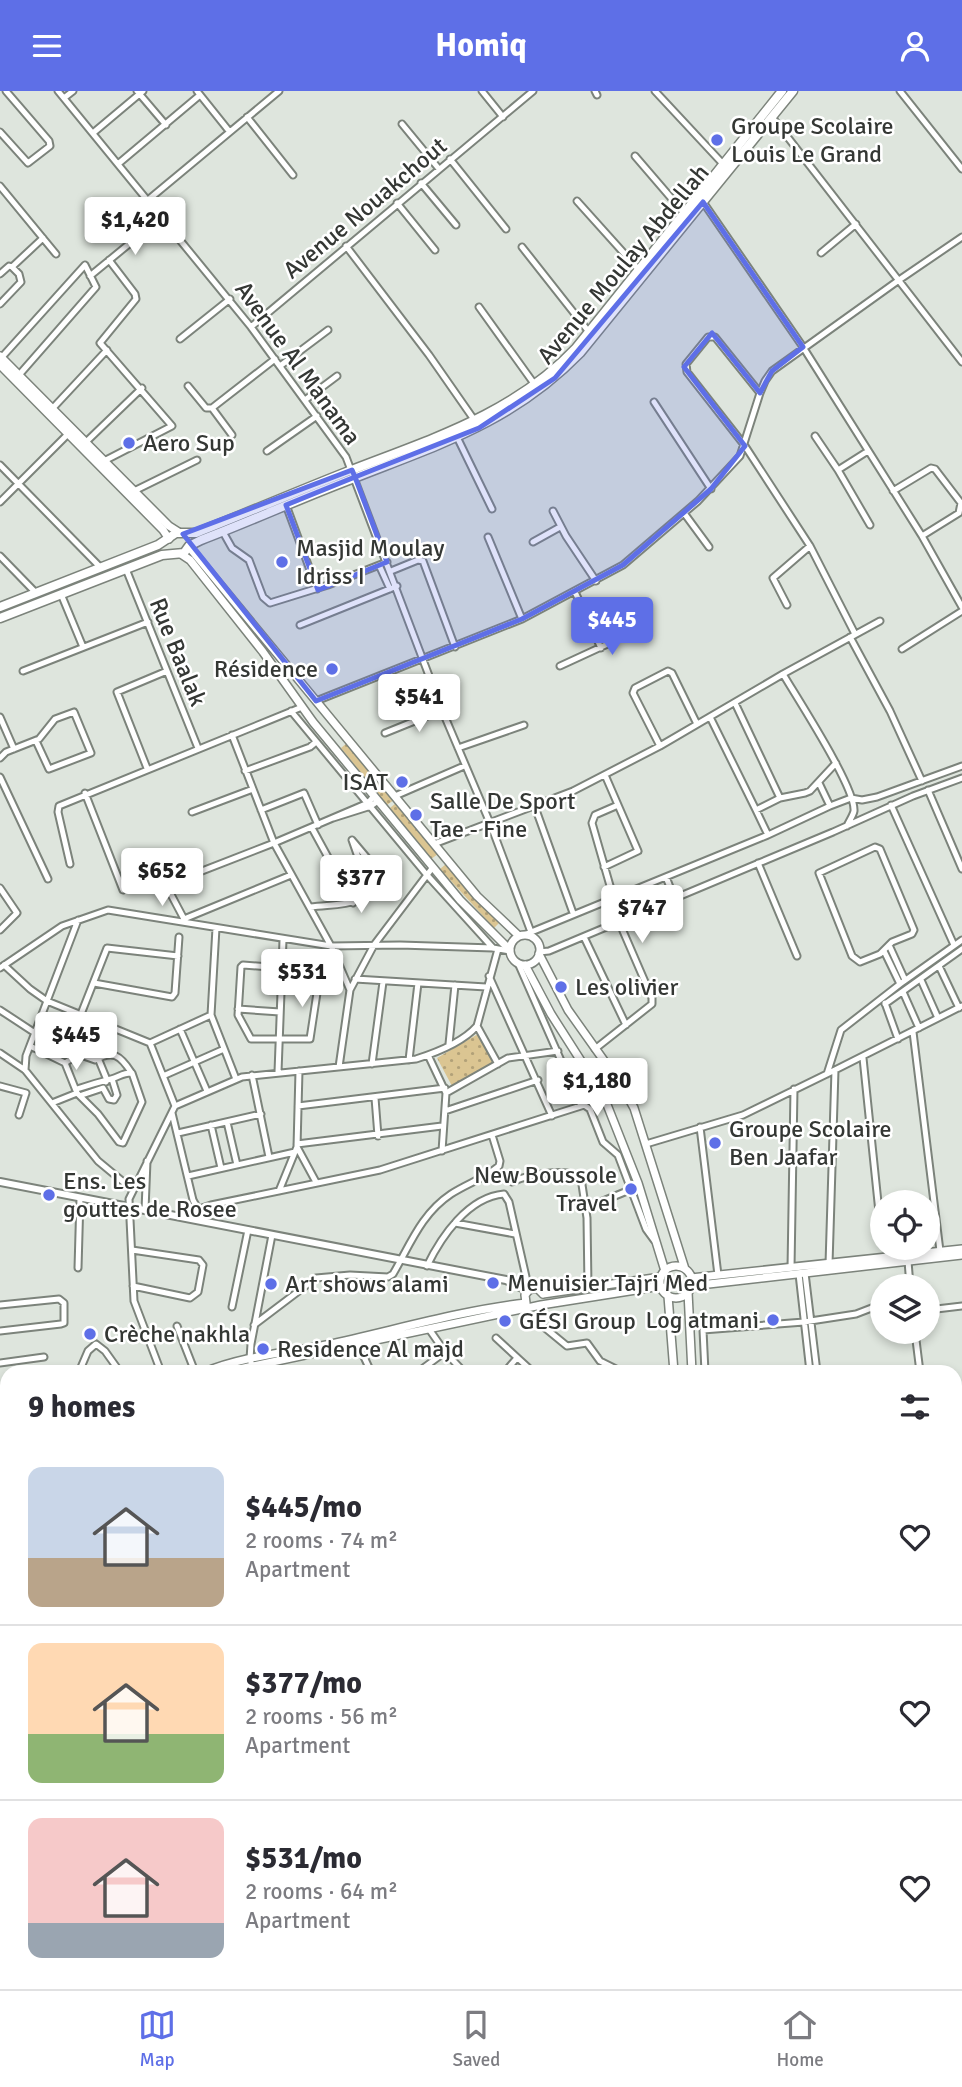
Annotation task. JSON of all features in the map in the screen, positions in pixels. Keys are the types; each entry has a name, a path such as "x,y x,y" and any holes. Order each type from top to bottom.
{"main road":[{"name":"Avenue Moulay Abdellah","path":"189,547 475,421 535,385 562,362 589,332 782,91"},
{"name":"Avenue Moulay Abdellah","path":"182,533 196,533 457,437 522,403 566,368 594,337 793,91"},
{"path":"1,359 169,526 188,539 189,547 487,906 525,935 536,940 539,953 568,1010 622,1086 634,1108 690,1285 692,1365"},
{"path":"1,359 68,435 163,530 169,540 169,549 190,560 373,801 477,918 510,951 512,958 522,964 604,1097 638,1183 663,1274 661,1286 668,1296 673,1365"},
{"path":"0,607 169,540 173,534 182,533"},
{"path":"0,618 189,547"},
{"path":"510,951 513,941 525,935"},
{"path":"522,964 533,962 539,953"},
{"path":"940,1251 962,1249"},
{"path":"690,1285 962,1255"},
{"path":"668,1296 680,1297 690,1285 718,1275 870,1259"},
{"path":"543,1294 663,1274 672,1266 685,1269"},
{"path":"256,1365 326,1345 496,1307 526,1306 661,1286"},
{"path":"526,1306 525,1295 528,1290 537,1288 543,1294"},
{"path":"541,1304 543,1294"},
{"path":"257,1365 526,1306"},
{"path":"224,1365 244,1365"}],"street":[{"path":"0,132 28,163 50,146 49,141 6,91"},
{"name":"Avenue Al Manama","path":"58,91 230,299 346,457 464,766 490,823 525,935"},
{"path":"64,98 73,91"},
{"path":"148,200 279,91"},
{"path":"482,91 503,117"},
{"name":"Avenue Nouakchout","path":"251,327 533,91"},
{"path":"655,91 723,164"},
{"path":"900,91 962,169"},
{"path":"93,133 140,92 166,125"},
{"path":"118,164 166,125 199,93 229,131"},
{"path":"247,117 293,175"},
{"path":"772,117 962,362"},
{"path":"402,124 439,169"},
{"path":"635,156 684,213"},
{"path":"450,159 506,229"},
{"path":"421,183 456,225"},
{"path":"0,186 57,254"},
{"path":"0,201 7,195"},
{"path":"577,201 639,270"},
{"path":"703,202 803,348 922,536 962,609 902,649"},
{"path":"397,203 435,250"},
{"path":"90,276 162,217"},
{"path":"821,253 856,224"},
{"path":"316,701 522,619 624,565 710,489 740,457 760,393 772,371 962,237"},
{"path":"12,267 43,238"},
{"path":"346,246 475,421"},
{"path":"522,247 589,332"},
{"path":"104,461 172,426 100,342 136,299 134,292 109,260"},
{"path":"0,274 9,265 19,274 21,282 0,304"},
{"path":"1,359 85,265 96,287 19,375"},
{"path":"180,339 230,299"},
{"path":"479,307 535,385"},
{"path":"281,366 328,330"},
{"path":"760,393 715,337 708,337 686,364 687,372 745,446 810,546 922,781"},
{"path":"52,409 107,350"},
{"path":"188,386 206,408 212,408 275,359"},
{"path":"305,400 337,376"},
{"path":"86,442 142,389"},
{"path":"654,401 710,489"},
{"path":"212,408 233,435"},
{"path":"267,451 317,416"},
{"path":"0,502 68,435"},
{"path":"815,436 870,524"},
{"path":"457,437 492,509"},
{"path":"838,470 868,451"},
{"path":"134,491 197,460"},
{"path":"0,465 101,568"},
{"path":"893,491 931,468 935,469 961,503 959,513 922,536"},
{"path":"286,505 317,589"},
{"path":"553,511 560,527 596,581"},
{"path":"684,513 709,547"},
{"path":"533,542 560,527"},
{"path":"223,532 232,548 249,560 266,601 270,603 317,589 387,562"},
{"path":"488,537 522,619"},
{"path":"787,605 772,578 810,546"},
{"path":"0,557 36,593"},
{"path":"391,571 418,560 423,561 455,646"},
{"path":"380,565 390,589"},
{"name":"Rue Baalak","path":"126,569 198,748"},
{"path":"300,625 397,586"},
{"path":"575,592 600,648"},
{"path":"61,594 83,647"},
{"path":"560,666 600,648 648,619"},
{"path":"434,844 535,807 605,775 880,621"},
{"path":"23,671 148,622"},
{"path":"148,768 117,692 167,671"},
{"path":"660,746 633,693 635,688 665,671 672,673 697,724"},
{"path":"783,674 836,762 854,811 846,826"},
{"path":"734,703 780,798"},
{"path":"70,864 57,809 59,806 85,793 302,707"},
{"path":"385,733 442,710"},
{"path":"291,711 316,742 373,801 426,874 495,948"},
{"path":"0,758 14,749 36,741 55,719 74,712 90,753 49,769 36,741"},
{"path":"0,717 14,749"},
{"path":"710,717 768,835"},
{"path":"457,748 524,725"},
{"path":"232,735 274,843 331,947 349,990"},
{"path":"245,771 310,747 316,742"},
{"path":"756,810 780,798 805,793 819,783 836,762"},
{"path":"395,796 464,766"},
{"path":"525,935 768,835 830,806 851,799 870,799 962,766"},
{"path":"604,867 638,851 605,775"},
{"path":"0,777 47,879"},
{"path":"539,953 675,900 891,805 962,778"},
{"path":"819,783 830,806"},
{"path":"192,812 253,789"},
{"path":"928,790 962,869"},
{"path":"85,793 123,890"},
{"path":"261,810 304,793 315,826 353,903"},
{"path":"184,919 165,886 373,801"},
{"path":"595,1049 652,1005 652,998 612,898 592,818 618,805"},
{"path":"885,1004 962,949 891,805"},
{"path":"535,807 573,913"},
{"path":"310,907 353,903 372,894 385,877 352,840 372,894"},
{"path":"875,847 880,849 914,930 912,934 889,945 884,951 860,962 855,960 819,877 822,870 875,847"},
{"path":"758,863 797,956"},
{"path":"339,1067 349,990 374,945 433,867"},
{"path":"177,922 291,875"},
{"path":"666,877 675,900"},
{"path":"0,888 17,912 0,930"},
{"path":"158,1365 138,1315 133,1286 129,1199 174,1106 163,1076 150,1043 47,1001 2,967 53,931 78,920 113,910 331,947 374,945 495,948 510,951"},
{"path":"25,1070 26,1056 78,920"},
{"path":"216,928 211,1016 236,1079"},
{"path":"94,983 172,997 175,993 179,937"},
{"path":"584,937 626,1025"},
{"path":"278,1072 284,940"},
{"path":"827,1073 841,1030 958,942"},
{"path":"889,945 902,982"},
{"path":"81,1014 107,948 178,956"},
{"path":"174,1106 236,1079 253,1075 409,1060 428,1055 468,1035 477,1026 495,948"},
{"path":"884,951 902,982"},
{"path":"522,964 581,1106"},
{"path":"281,978 312,981 317,993 310,1039 250,1038 239,1018 241,966 282,968"},
{"path":"646,1144 743,1115 863,1058 960,1007 939,966"},
{"path":"489,976 552,1116"},
{"path":"355,979 486,988"},
{"path":"921,980 938,1018"},
{"path":"372,1064 383,982"},
{"path":"409,1060 418,983"},
{"path":"449,1044 455,985"},
{"path":"903,992 919,1028"},
{"path":"883,997 898,1039"},
{"path":"238,1009 280,1012"},
{"path":"0,1010 35,1033"},
{"path":"150,1043 211,1016"},
{"path":"65,1063 78,1054 96,1021"},
{"path":"477,1026 498,1063"},
{"path":"180,1029 207,1091"},
{"path":"913,1032 932,1190"},
{"path":"30,1046 65,1063 79,1092 121,1143 128,1134 142,1099 131,1072 116,1056 106,1054 90,1059 78,1054"},
{"path":"163,1076 223,1049"},
{"path":"298,1105 445,1091 511,1057 558,1051"},
{"path":"0,1053 25,1070 98,1161 133,1189"},
{"path":"428,1055 445,1091 442,1151"},
{"path":"98,1058 116,1093 115,1099 109,1099 103,1088"},
{"path":"863,1058 877,1190"},
{"path":"829,1263 835,1070"},
{"path":"279,1191 296,1147 299,1071"},
{"path":"52,1103 98,1081 131,1072"},
{"path":"253,1075 270,1157"},
{"path":"79,1092 103,1088 110,1079"},
{"path":"445,1111 538,1080"},
{"path":"0,1086 26,1093 19,1115"},
{"path":"791,1268 794,1089"},
{"path":"375,1098 378,1136"},
{"path":"181,1215 316,1182 380,1170 585,1105 590,1109 602,1139 618,1155 646,1229 655,1241"},
{"path":"172,1113 197,1209 204,1220"},
{"path":"178,1133 261,1114"},
{"path":"227,1122 237,1164"},
{"path":"211,1125 220,1168"},
{"path":"188,1176 270,1157 296,1147 442,1126"},
{"path":"701,1127 718,1275"},
{"path":"113,1133 128,1134"},
{"path":"254,1325 312,1280 328,1276 393,1274 412,1237 430,1212 450,1195 499,1166 499,1156 492,1135"},
{"path":"296,1147 316,1182"},
{"path":"145,1210 147,1161"},
{"path":"512,1182 530,1176 577,1174 582,1181 586,1208 588,1287"},
{"path":"0,1182 506,1280 528,1290"},
{"path":"586,1208 632,1189"},
{"path":"427,1266 438,1242 455,1223 482,1202 504,1194 509,1202 528,1290"},
{"path":"78,1268 80,1198"},
{"path":"455,1223 515,1234"},
{"path":"232,1307 248,1230"},
{"path":"252,1365 254,1325 272,1235"},
{"path":"132,1250 193,1258 203,1264 198,1291 190,1298 133,1286"},
{"path":"908,1262 909,1274"},
{"path":"802,1274 810,1365"},
{"path":"0,1305 59,1299 64,1303 65,1314 65,1320 61,1324 0,1331"},
{"path":"526,1306 567,1346 587,1343 600,1361 608,1365"},
{"path":"940,1309 962,1306"},
{"path":"690,1331 807,1322 856,1314 870,1309"},
{"path":"807,1322 816,1365"},
{"path":"177,1326 192,1365"},
{"path":"429,1329 457,1365"},
{"path":"703,1330 705,1365"},
{"path":"496,1338 524,1365"},
{"path":"82,1365 90,1347 98,1344 114,1365"},
{"path":"358,1344 368,1365"},
{"path":"916,1344 919,1365"},
{"path":"427,1365 445,1352"},
{"path":"0,1363 44,1357"},
{"path":"511,1365 516,1359"}],"highlighted area":[{"path":"703,202 803,347 772,371 760,393 712,333 684,367 745,446 711,489 623,565 522,619 316,701 183,534 352,470 355,477 479,428 555,378","holes":["355,477 387,562 318,590 286,505"]}],"shaded area":[{"path":"347,743 394,800 387,805 341,748"},
{"path":"396,803 438,854 431,859 390,808"},
{"path":"446,864 499,923 494,928 440,869"},
{"path":"478,1034 496,1063 452,1086 437,1058"}],"place":[{"name":"Groupe Scolaire Louis Le Grand","path":"717,140"},
{"name":"Aero Sup","path":"129,443"},
{"name":"Masjid Moulay Idriss I","path":"282,562"},
{"name":"Résidence","path":"332,669"},
{"name":"ISAT","path":"402,782"},
{"name":"Salle De Sport Tae - Fine","path":"416,815"},
{"name":"Les olivier","path":"561,987"},
{"name":"Groupe Scolaire Ben Jaafar","path":"715,1143"},
{"name":"New Boussole Travel","path":"631,1189"},
{"name":"Ens. Les gouttes de Rosee","path":"49,1195"},
{"name":"Menuisier Tajri Med","path":"493,1283"},
{"name":"Art shows alami","path":"271,1284"},
{"name":"Log atmani","path":"773,1320"},
{"name":"GÉSI Group","path":"505,1321"},
{"name":"Crèche nakhla","path":"90,1334"},
{"name":"Residence Al majd","path":"263,1349"}]}
